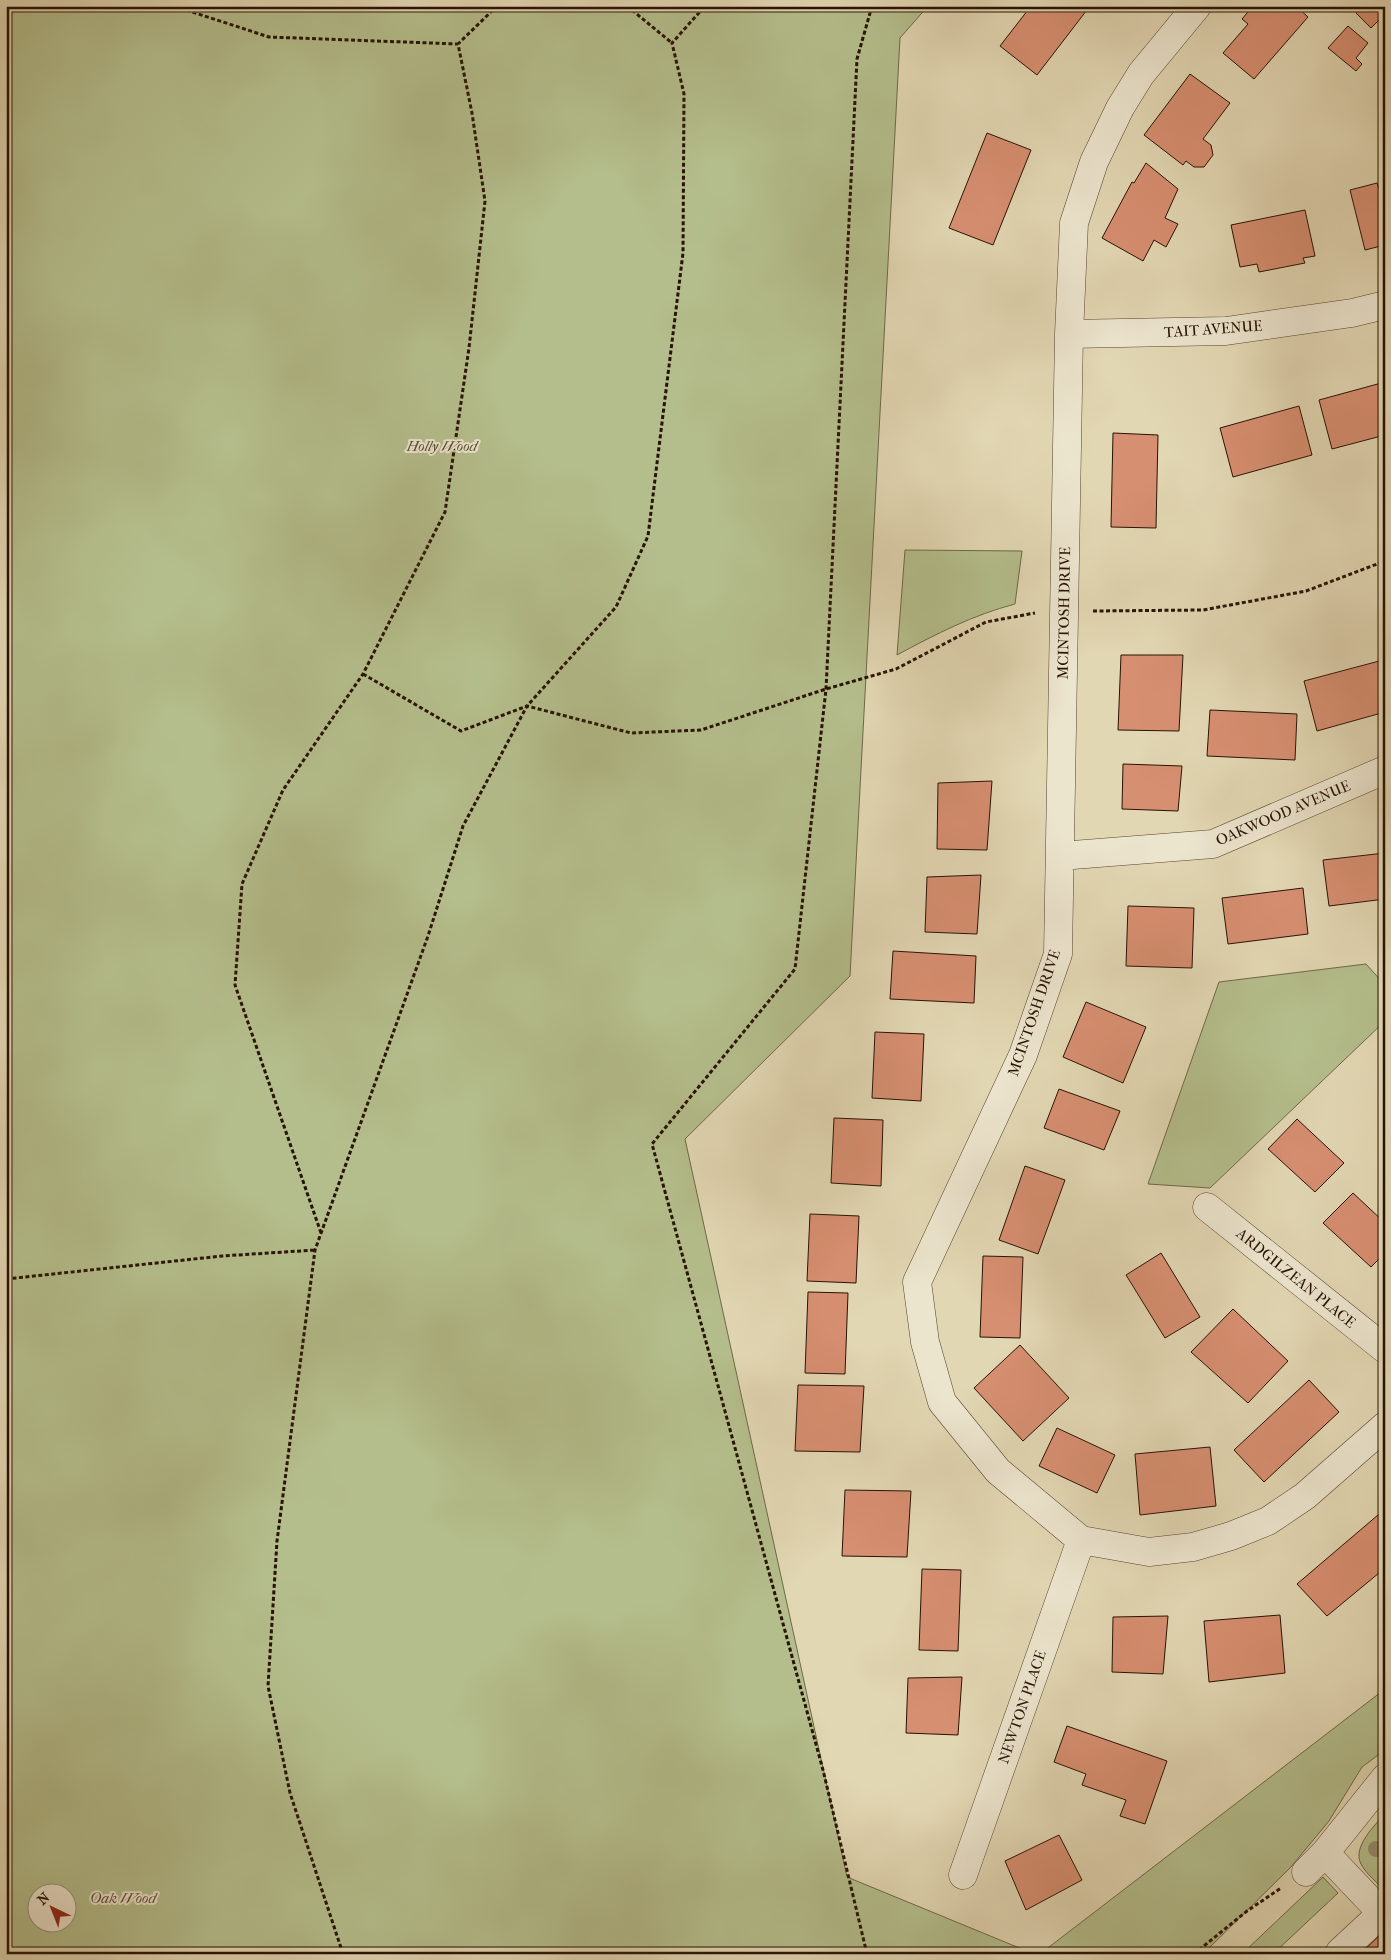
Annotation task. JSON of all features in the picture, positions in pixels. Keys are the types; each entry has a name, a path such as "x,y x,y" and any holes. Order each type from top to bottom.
{"street":[{"name":"MCINTOSH DRIVE","path":"1197,6 1141,74 1120,108 1094,162 1074,223 1069,334 1058,954 1023,1055 917,1282 925,1342 942,1402 998,1471 1081,1540 1149,1552 1193,1547 1231,1536 1268,1521 1305,1496 1385,1426"},
{"name":"TAIT AVENUE","path":"1069,334 1226,331 1352,313 1385,305"},
{"name":"OAKWOOD AVENUE","path":"1060,856 1213,844 1385,770"},
{"name":"ARDGILZEAN PLACE","path":"1208,1207 1385,1349"},
{"name":"NEWTON PLACE","path":"963,1875 1081,1540"},
{"path":"1306,1872 1325,1853 1385,1778"},
{"path":"1325,1853 1383,1911 1340,1952"}],"path":[{"path":"174,6 269,38 458,44 497,6"},
{"path":"343,1954 290,1793 268,1686 277,1540 316,1250 428,936 463,826 527,706 616,607 648,536 683,253 684,94 672,43 626,6"},
{"path":"672,43 705,6"},
{"path":"866,1954 823,1770 652,1144 795,968 826,689 857,59 872,6"},
{"path":"321,1234 235,985 242,884 283,790 362,674 445,512 469,348 485,201 472,113 458,44"},
{"path":"362,674 461,731 527,706 630,733 701,730 826,689 896,669 986,622 1025,614 1203,610 1306,591 1385,561"},
{"path":"6,1279 222,1256 316,1250"},
{"path":"1194,1954 1247,1911 1306,1872"}],"green space":[{"name":"Holly Wood","path":"6,6 928,6 900,38 850,976 685,1139 847,1877 1034,1954 6,1954"},
{"path":"905,550 1022,551 1015,604 999,608 955,626 897,655"},
{"path":"1366,964 1385,985 1385,1021 1210,1188 1148,1184 1219,982"},
{"path":"1385,1689 1385,1750 1362,1767 1329,1821 1290,1868 1203,1954 1040,1954"},
{"path":"1385,1814 1385,1891 1366,1871 1359,1857 1366,1837"},
{"path":"1323,1877 1338,1893 1273,1954 1242,1954"}],"building":[{"path":"1031,6 1090,6 1037,75 1000,46"},
{"path":"1253,6 1296,6 1308,17 1254,79 1223,53 1248,24 1242,19"},
{"path":"1362,6 1385,6 1385,14 1371,28 1356,13"},
{"path":"1348,26 1368,43 1356,58 1362,64 1356,71 1328,48"},
{"path":"1190,74 1230,103 1203,139 1211,145 1213,155 1204,167 1194,167 1186,161 1183,165 1144,135"},
{"path":"987,133 1031,150 993,245 949,228"},
{"path":"1146,163 1178,189 1165,218 1178,224 1166,247 1154,240 1143,261 1102,238 1132,182 1134,183"},
{"path":"1377,183 1379,189 1385,187 1385,245 1365,250 1350,190"},
{"path":"1305,210 1315,256 1303,258 1305,263 1259,272 1257,264 1240,267 1231,225"},
{"path":"1385,382 1385,435 1332,449 1319,400"},
{"path":"1299,406 1312,455 1233,477 1220,428"},
{"path":"1113,433 1158,435 1156,528 1111,527"},
{"path":"1121,655 1183,655 1179,731 1118,730"},
{"path":"1383,660 1385,712 1317,731 1304,681"},
{"path":"1210,710 1297,714 1295,760 1207,756"},
{"path":"1123,764 1182,766 1178,811 1122,809"},
{"path":"992,781 987,850 937,849 938,783"},
{"path":"1385,853 1385,899 1329,906 1323,860"},
{"path":"981,875 977,934 925,932 927,877"},
{"path":"1303,888 1308,934 1228,944 1222,898"},
{"path":"1128,906 1194,908 1192,968 1126,966"},
{"path":"893,951 976,956 974,1003 890,999"},
{"path":"1086,1002 1146,1027 1123,1083 1063,1057"},
{"path":"875,1032 924,1034 921,1101 872,1098"},
{"path":"1059,1089 1120,1111 1104,1150 1044,1128"},
{"path":"834,1118 883,1120 881,1186 831,1183"},
{"path":"1297,1119 1344,1163 1315,1192 1268,1149"},
{"path":"1025,1166 1065,1180 1038,1254 999,1240"},
{"path":"1353,1193 1385,1223 1385,1253 1371,1267 1323,1223"},
{"path":"810,1214 859,1216 856,1283 807,1281"},
{"path":"1161,1253 1200,1317 1165,1338 1126,1275"},
{"path":"983,1256 1023,1257 1020,1338 980,1337"},
{"path":"808,1292 848,1293 845,1374 805,1373"},
{"path":"1233,1309 1288,1361 1248,1403 1191,1352"},
{"path":"1020,1345 1069,1398 1023,1441 974,1388"},
{"path":"1309,1380 1339,1412 1264,1482 1234,1450"},
{"path":"798,1385 864,1386 860,1452 795,1451"},
{"path":"1057,1428 1115,1455 1097,1493 1039,1466"},
{"path":"1210,1447 1216,1506 1140,1515 1135,1454"},
{"path":"845,1490 911,1491 907,1557 842,1556"},
{"path":"1385,1509 1385,1568 1327,1616 1297,1584"},
{"path":"922,1569 961,1570 958,1651 919,1650"},
{"path":"1280,1615 1285,1673 1209,1682 1204,1621"},
{"path":"1168,1616 1163,1674 1112,1672 1113,1617"},
{"path":"962,1677 958,1735 906,1733 908,1678"},
{"path":"1067,1726 1167,1761 1145,1824 1120,1816 1126,1800 1082,1785 1086,1774 1054,1762"},
{"path":"1059,1835 1082,1880 1026,1910 1005,1861"},
{"path":"1382,1933 1385,1936 1385,1954 1360,1954"}],"park label":[{"name":"Oak Wood","path":"123,1898"}]}
